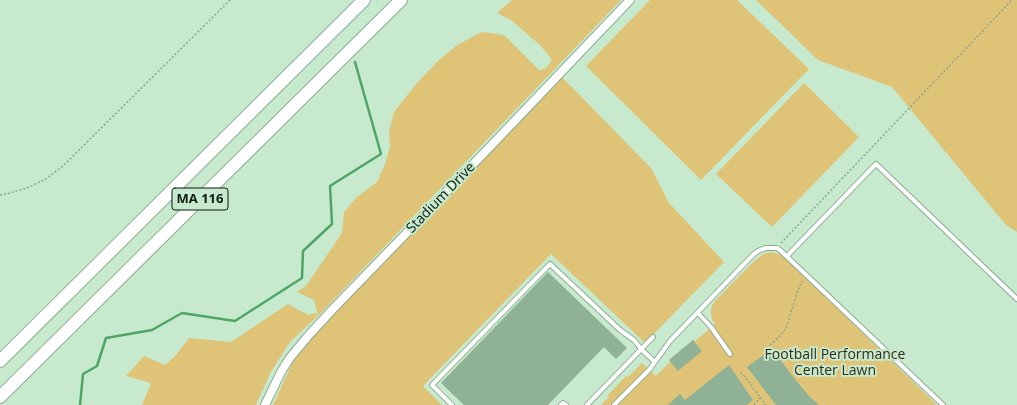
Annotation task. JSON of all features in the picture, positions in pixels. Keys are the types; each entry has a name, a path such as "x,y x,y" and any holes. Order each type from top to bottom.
{"main road":[{"name":"MA 116","path":"0,361 364,0"},
{"name":"MA 116","path":"0,397 401,0"}],"street":[{"name":"Stadium Drive","path":"265,405 289,359 308,336 630,0"}],"lane":[{"path":"787,256 876,164 1017,299"},
{"path":"614,405 650,370 654,362 670,342 755,253 766,248 776,248 787,256 943,405"},
{"path":"452,405 432,385 550,264 620,330 634,340 654,362"},
{"path":"698,313 711,327 730,354"},
{"path":"587,405 653,337"},
{"path":"561,405 563,403 566,405"}],"path":[{"path":"0,195 27,188 46,179 63,166 230,0"},
{"path":"776,248 1012,0"},
{"path":"770,346 786,328 798,290 806,274"},
{"path":"741,372 766,405"},
{"path":"754,405 760,398"}],"green space":[{"path":"512,0 621,0 318,316 290,342 271,372 256,405 142,405 151,383 126,376 144,356 165,365 176,355 189,338 231,342 288,304 308,315 315,313 318,315 314,300 297,292 306,286 342,233 344,212 357,197 377,182 385,164 390,147 389,132 394,112 417,83 438,61 457,45 482,32 504,35 539,70 545,69 552,60 541,46 511,20 497,13"},
{"path":"650,0 737,0 809,69 701,180 586,66"},
{"path":"756,0 1017,0 1017,232 1006,225 892,87 818,60"},
{"path":"559,74 651,168 669,203 724,262 645,343 551,254 423,386 442,405 273,405 301,344"},
{"path":"804,83 859,137 772,227 716,174"},
{"name":"Football Performance Center Lawn","path":"771,252 784,257 937,405 601,405 609,397 608,395 626,376 628,377 642,363 656,376 670,362 669,360 715,324 712,320 711,314 711,308 714,302 751,264 763,254"}],"building":[{"path":"548,272 627,348 616,359 604,347 548,405 464,405 441,383"},
{"path":"693,340 702,351 678,371 669,360"},
{"path":"772,349 798,383 819,405 776,405 747,367"},
{"path":"729,365 753,400 747,405 668,405 680,394 685,400"}],"waterway":[{"path":"80,405 83,374 97,366 106,338 152,330 182,313 235,321 302,278 303,251 332,224 330,186 381,154 355,62"}]}
